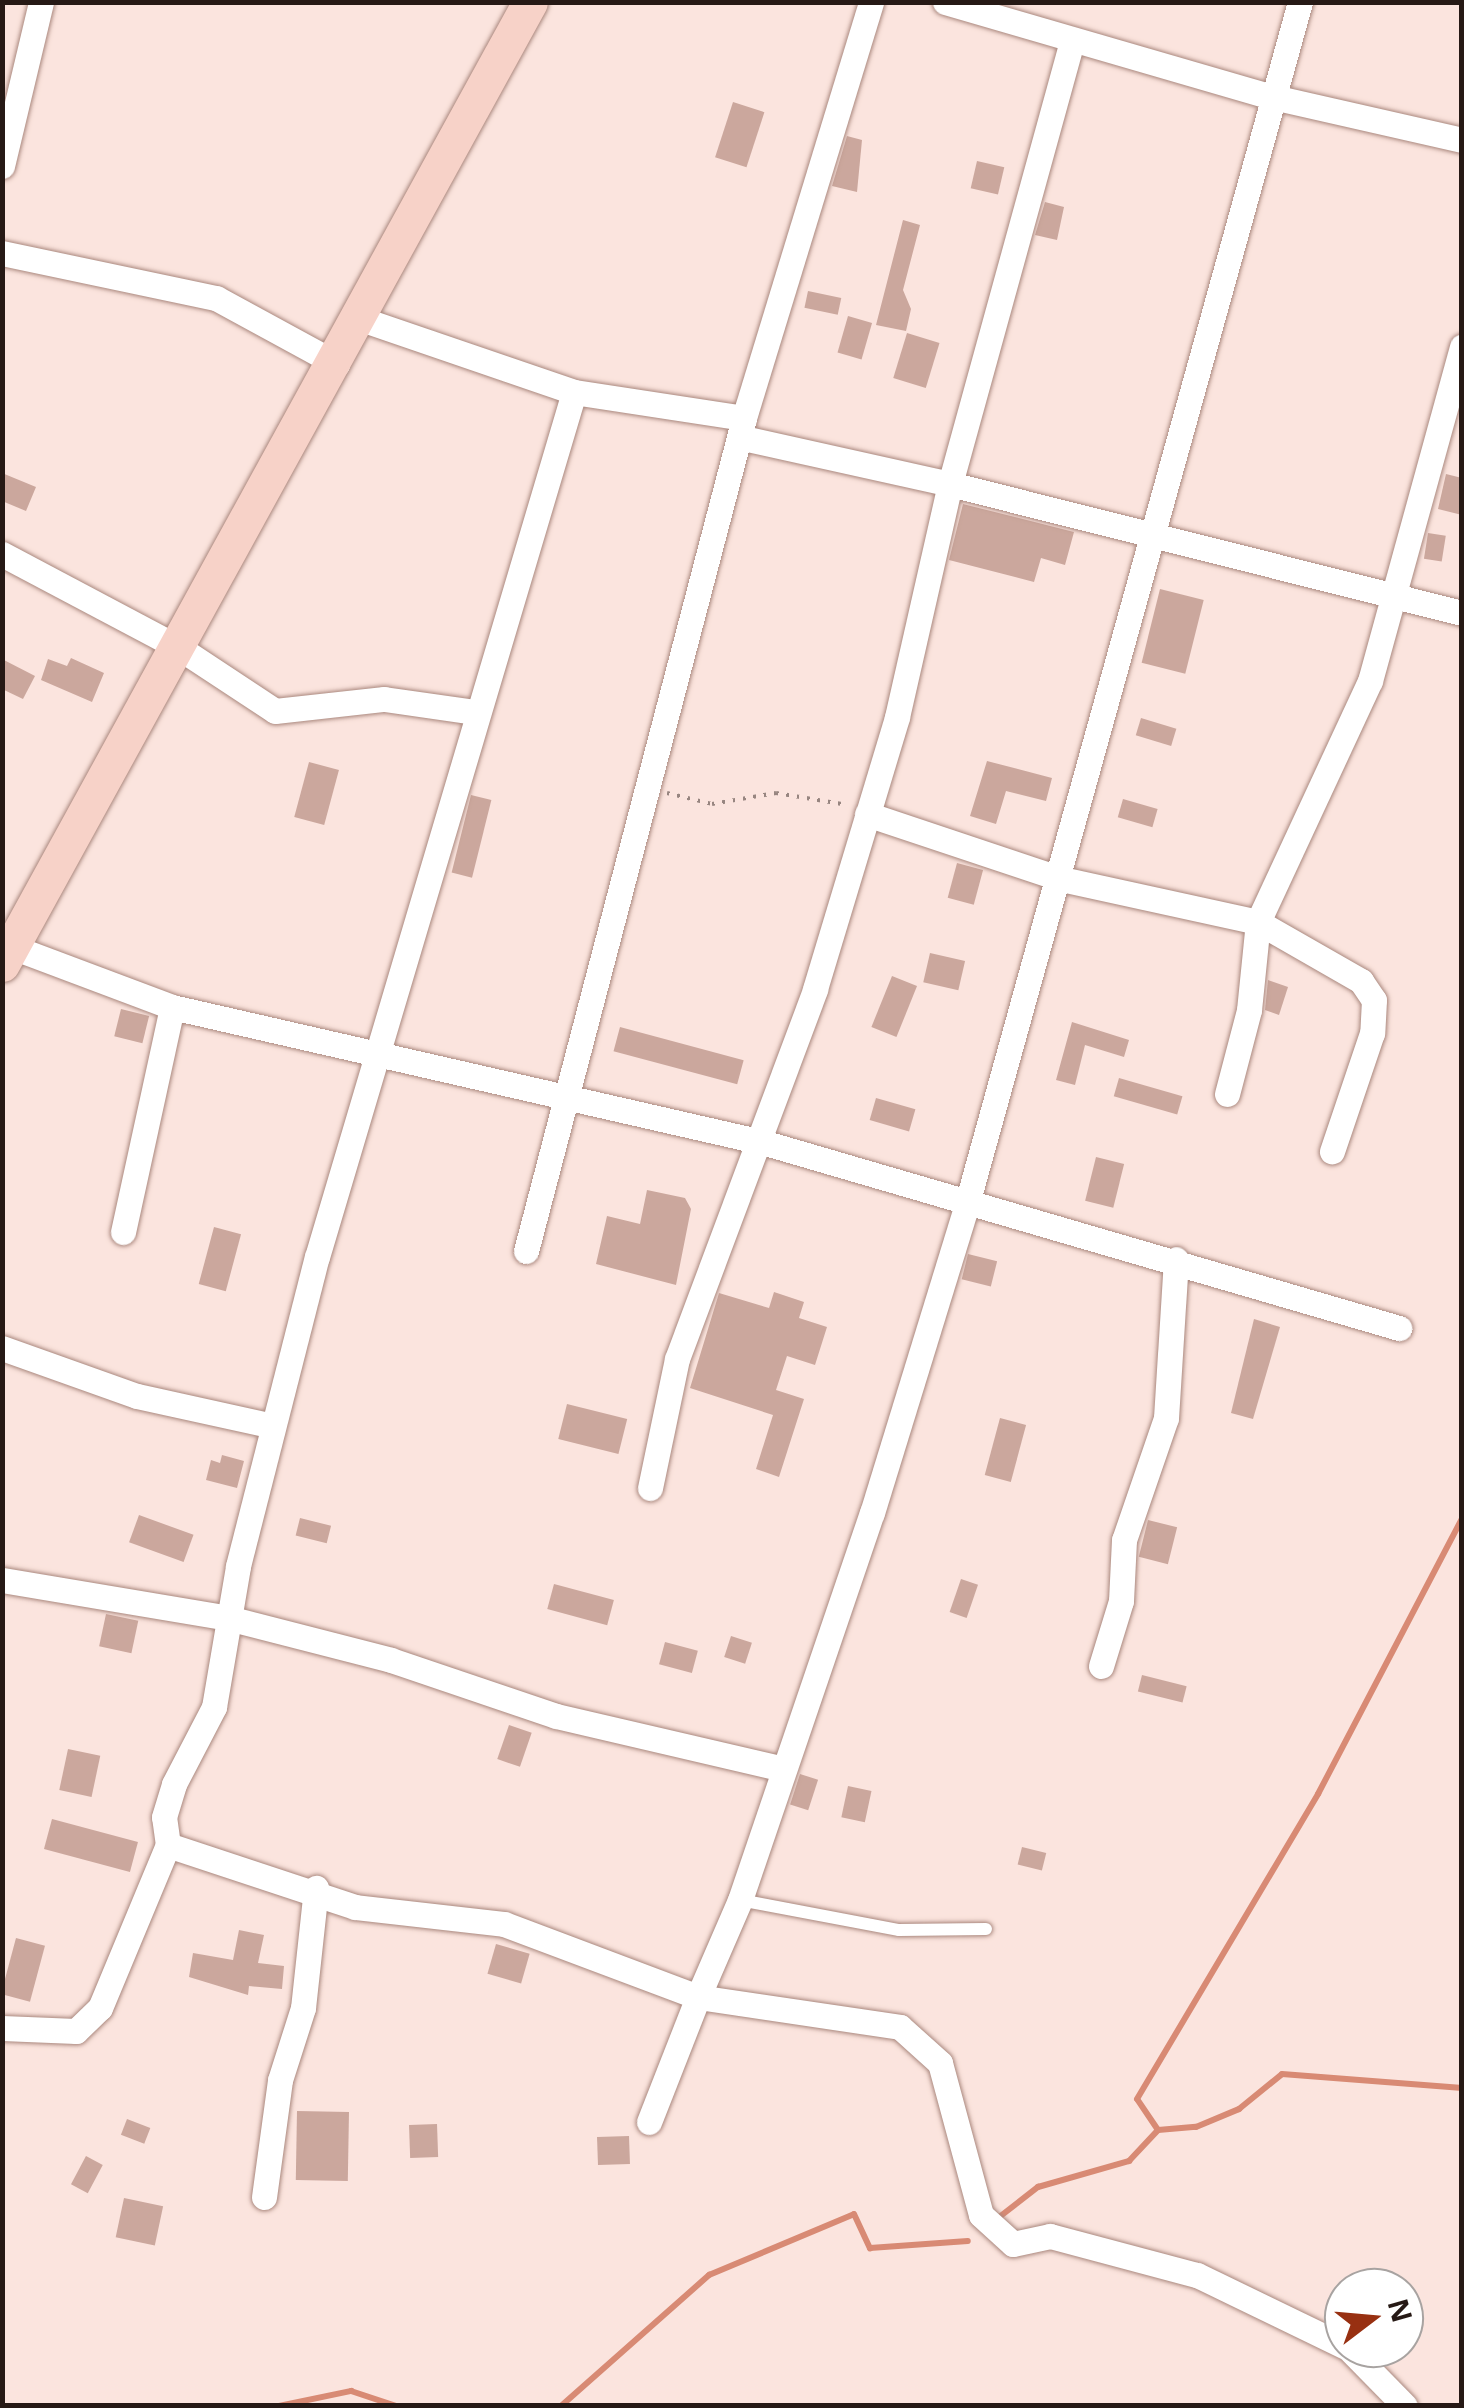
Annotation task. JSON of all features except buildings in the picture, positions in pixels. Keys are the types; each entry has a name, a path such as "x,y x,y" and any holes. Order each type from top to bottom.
{"street":[{"path":"2,166 41,2"},
{"path":"530,2 337,364 6,951 172,1008 571,1093 762,1142 1176,1259 1399,1328"},
{"path":"526,1251 571,1093 647,788 744,428 870,2"},
{"path":"945,2 1273,97 1462,140"},
{"path":"649,2122 740,1900 779,1768 872,1513 968,1200 1158,535 1300,2"},
{"path":"650,1488 677,1359 762,1142 868,814 950,484 1072,40"},
{"path":"2,253 216,298 337,364"},
{"path":"361,319 574,392 744,428 950,484 1462,612"},
{"path":"1227,1094 1249,1010 1258,922 1370,682 1398,596 1462,346"},
{"path":"2,2028 76,2031 100,2008 168,1845 164,1817 214,1707 228,1618 274,1426 474,712 574,392"},
{"path":"2,554 178,647 275,710 384,699 474,712"},
{"path":"868,814 1060,879 1258,922 1362,981 1374,1000 1372,1034 1332,1151"},
{"path":"123,1232 172,1008"},
{"path":"1101,1666 1120,1601 1124,1540 1166,1418 1176,1259"},
{"path":"2,1348 137,1396 274,1426"},
{"path":"2,1580 228,1618 392,1660 556,1716 779,1768"},
{"path":"168,1845 316,1888 355,1907 504,1924 698,1997 900,2027 940,2063 980,2215 1013,2244 1050,2236 1196,2275 1324,2336"},
{"path":"264,2197 280,2080 303,2008 316,1888"},
{"path":"1367,2368 1405,2406"}],"lane":[{"path":"740,1900 899,1930 986,1928"}],"path":[{"path":"647,788 712,804 799,795 868,814"}],"waterway":[{"path":"998,2218 1038,2187 1129,2161 1158,2130 1137,2099 1318,1794 1462,1518"},
{"path":"1158,2130 1196,2127 1239,2109 1282,2074 1462,2088"},
{"path":"561,2406 709,2275 854,2214 870,2248 968,2241"},
{"path":"279,2406 351,2391 396,2406"}]}
